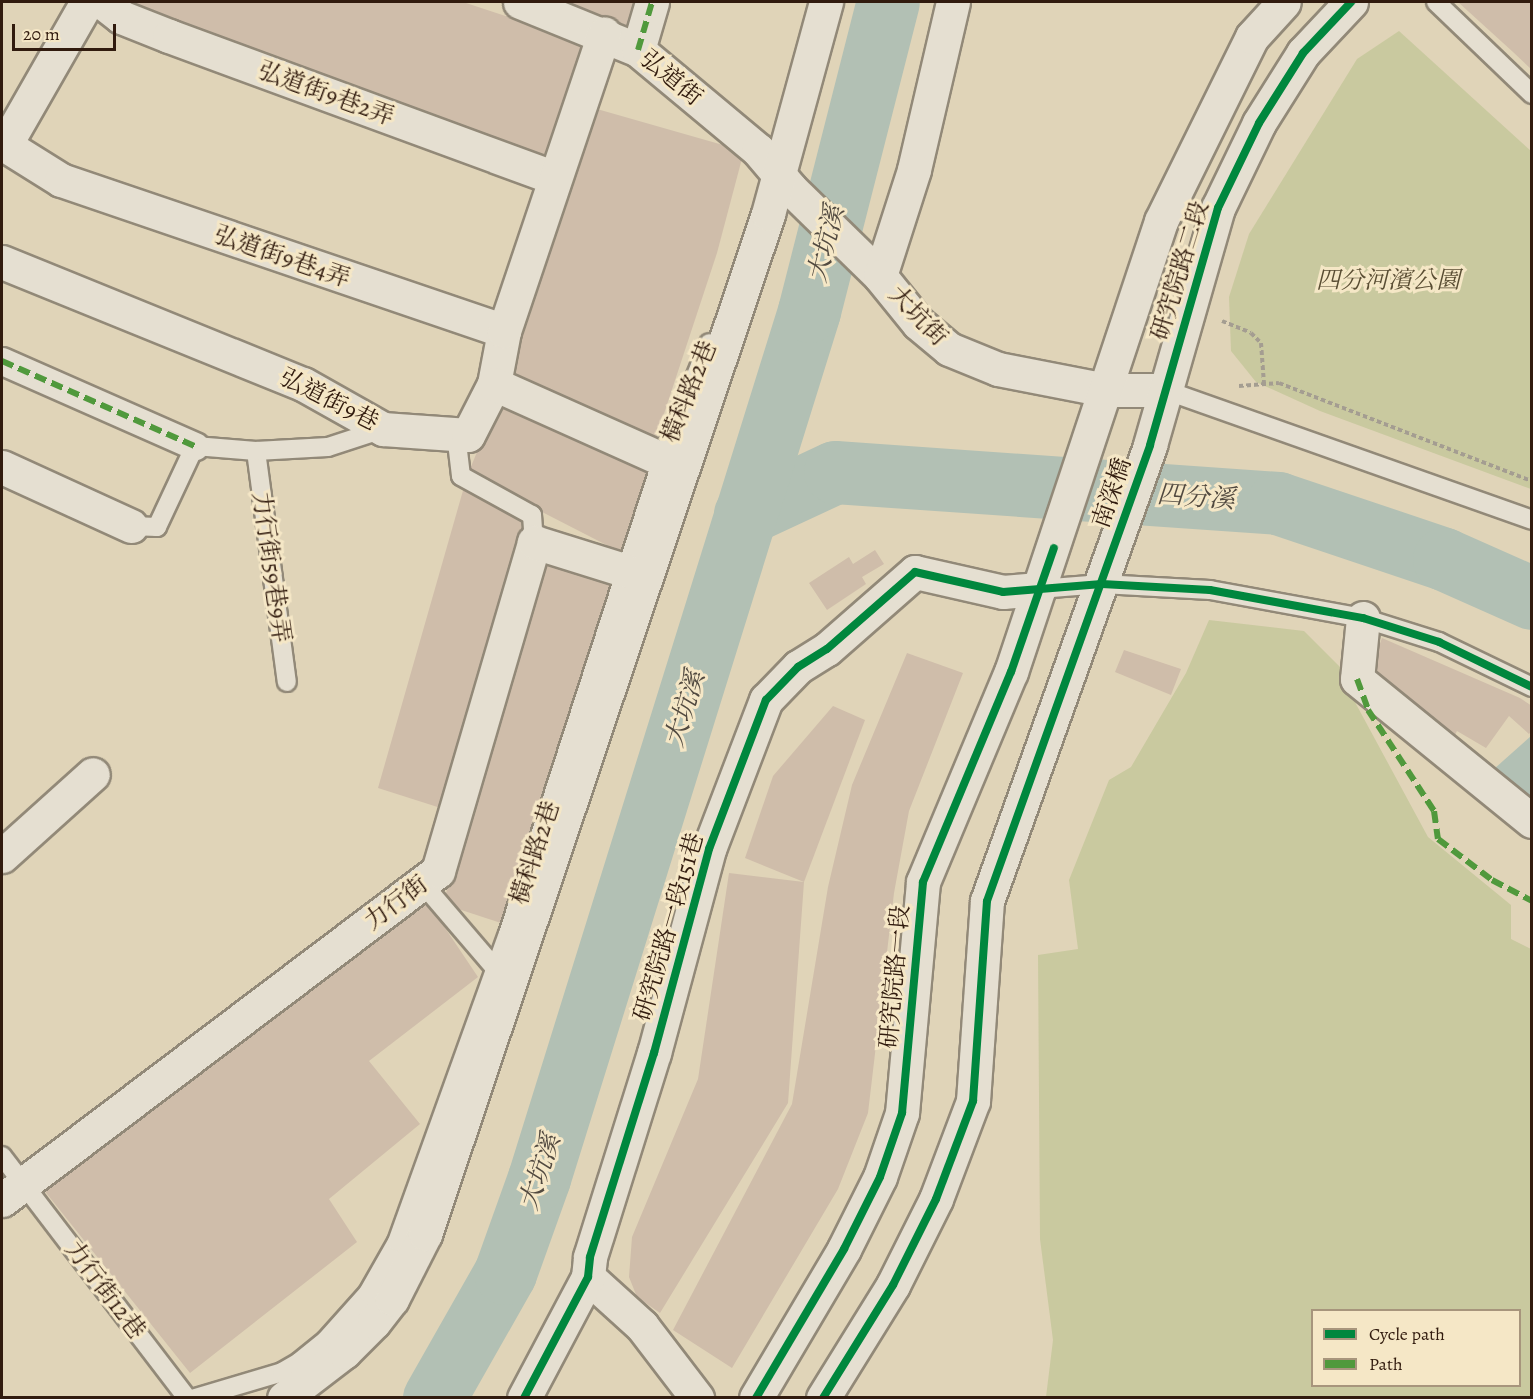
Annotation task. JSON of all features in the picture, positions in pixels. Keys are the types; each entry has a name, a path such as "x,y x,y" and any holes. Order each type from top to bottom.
{"street":[{"name":"弘道街9巷4弄","path":"87,2 5,145 61,180 504,331"},
{"name":"弘道街9巷2弄","path":"102,2 121,17 169,36 554,177"},
{"name":"弘道街","path":"520,2 604,33 638,50 758,150 788,185 880,276"},
{"path":"638,50 652,2"},
{"path":"283,1385 344,1352 374,1322 392,1299 425,1234 768,214 788,185 826,2"},
{"name":"大坑街","path":"953,2 914,170 880,276 918,323 949,350 998,369 1106,390 1165,390"},
{"name":"研究院路二段","path":"1090,436 1161,221 1252,37 1284,2"},
{"name":"研究院路二段","path":"1150,444 1218,208 1259,123 1303,53 1351,2"},
{"path":"456,434 468,435 494,384 504,331 604,33"},
{"name":"弘道街9巷","path":"2,262 303,384 383,429 456,434"},
{"path":"2,361 195,446"},
{"path":"494,384 662,459"},
{"name":"南深橋","path":"1054,548 1090,436"},
{"name":"南深橋","path":"1107,570 1150,444"},
{"path":"2,467 131,526"},
{"path":"534,542 627,571"},
{"name":"力行街","path":"12,1191 438,871 534,542"},
{"name":"研究院路一段","path":"756,1398 844,1249 880,1177 902,1113 922,882 1011,672 1054,548"},
{"path":"823,1398 892,1285 936,1199 973,1101 987,901 1022,795 1107,570"},
{"name":"研究院路一段151巷","path":"524,1398 588,1277 590,1257 654,1053 710,849 766,700 798,667 827,649 915,572 1003,592 1039,589"},
{"path":"1363,618 1358,679 1532,821"},
{"path":"2,856 93,774"},
{"path":"588,1277 642,1326 697,1398"}],"lane":[{"path":"1436,2 1532,94"},
{"name":"橫科路2巷","path":"195,1398 283,1385 326,1340 384,1268 407,1217 494,967 508,934 662,459 709,342 768,214"},
{"path":"1165,390 1532,520"},
{"path":"131,526 157,526 195,446 256,451 327,447 383,429"},
{"path":"456,434 461,476 532,514 534,542"},
{"name":"力行街59巷9弄","path":"256,451 287,682"},
{"path":"1039,589 1107,570 1363,618 1438,642 1532,687"},
{"path":"422,883 494,967"},
{"name":"力行街12巷","path":"2,1156 12,1191 187,1398"},
{"path":"243,1398 283,1385"}],"path":[{"path":"1216,321 1251,333 1261,343 1264,384"},
{"path":"1228,386 1279,383 1344,406 1532,481"}],"green space":[{"name":"四分河濱公園","path":"1399,31 1531,151 1531,489 1320,411 1256,382 1231,351 1229,297 1249,234 1357,59"},
{"path":"1209,620 1304,631 1343,670 1356,704 1428,837 1511,905 1511,939 1531,949 1531,1397 1046,1397 1053,1340 1040,1239 1038,955 1078,949 1069,880 1109,780 1131,767 1186,673"}],"shaded area":[{"path":"1531,736 1531,801 1494,769"}],"building":[{"path":"126,2 463,2 588,43 550,166 335,88"},
{"path":"563,2 641,2 634,28"},
{"path":"1458,2 1532,2 1532,70 1513,52"},
{"path":"590,107 744,151 717,253 656,438 511,377 522,318"},
{"path":"499,398 649,469 622,553 468,474"},
{"path":"464,487 531,518 447,810 378,788"},
{"path":"875,550 884,564 862,577 866,584 827,610 809,583 849,557 853,564"},
{"path":"540,557 615,578 504,924 443,904"},
{"path":"1382,638 1520,698 1532,706 1532,730 1529,734 1509,716 1486,748 1457,731 1453,739 1370,671"},
{"path":"1124,650 1181,669 1171,695 1115,672"},
{"path":"907,653 963,673 909,811 894,893 868,1113 838,1189 732,1368 673,1330 792,1104 828,887 852,785"},
{"path":"833,706 865,720 804,882 745,858 773,776"},
{"path":"729,873 804,882 788,1103 660,1313 637,1297 629,1277 632,1237 698,1079"},
{"path":"427,901 478,977 369,1061 420,1124 329,1199 357,1242 190,1373 43,1189"}],"waterway":[{"name":"大坑溪","path":"434,1398 505,1273 539,1178 809,311 888,2"},
{"name":"四分溪","path":"745,514 835,472 1278,503 1444,559 1532,598"}],"marked path":[{"path":"638,50 652,2"},
{"path":"2,361 195,446"},
{"path":"1357,679 1368,710 1434,811 1438,839 1492,880 1532,901"}],"cycle path":[{"path":"823,1398 893,1285 936,1199 973,1101 987,901 1150,445 1218,208 1259,123 1303,53 1351,2"},
{"path":"756,1398 844,1249 880,1177 902,1113 923,882 1011,672 1054,548"},
{"path":"524,1398 588,1277 590,1257 654,1053 709,849 766,700 798,667 827,649 915,572 1003,592 1102,584 1210,590 1363,618 1439,642 1532,687"}]}
